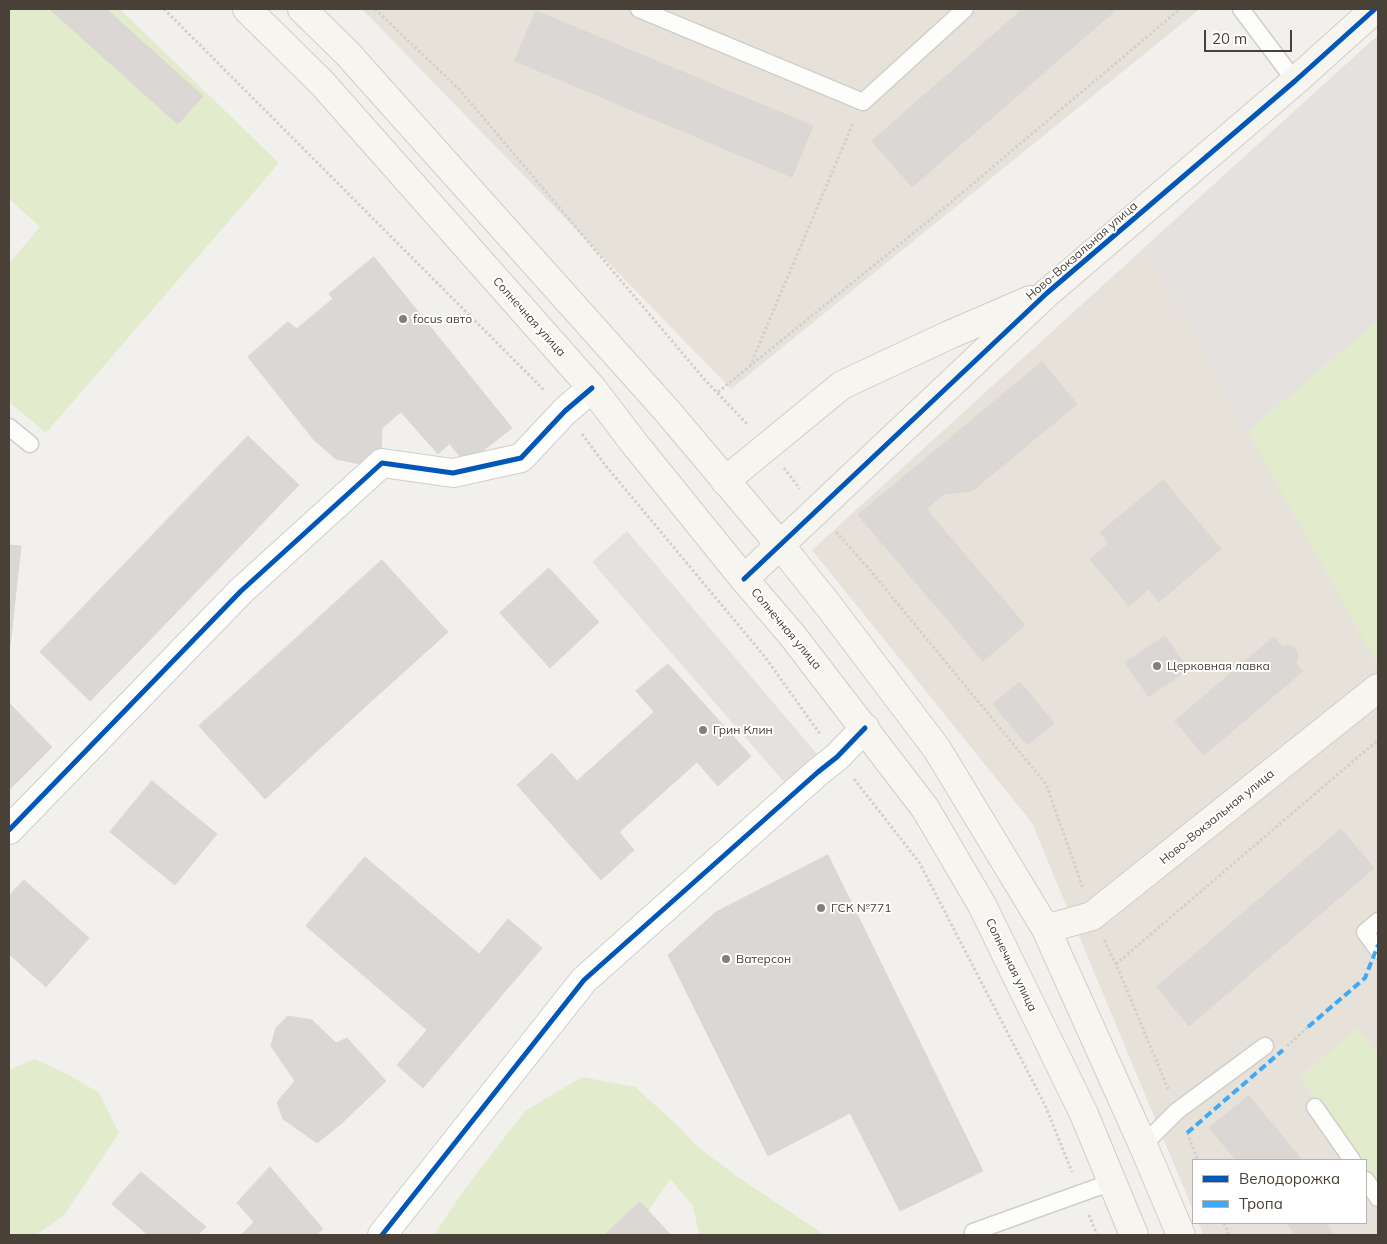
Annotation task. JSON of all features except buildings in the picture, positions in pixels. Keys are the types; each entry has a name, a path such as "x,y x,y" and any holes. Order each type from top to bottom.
{"main road":[{"name":"Солнечная улица","path":"247,9 322,83 592,388 744,579 792,635 925,808 982,905 1084,1114 1134,1235"},
{"path":"302,9 347,54 668,412 828,605 937,749 1046,928 1181,1235"},
{"name":"Ново-Вокзальная улица","path":"744,579 1047,293 1295,81 1375,9"},
{"name":"Ново-Вокзальная улица","path":"725,481 842,385 949,335 1047,293"},
{"name":"Ново-Вокзальная улица","path":"1046,928 1092,916 1378,688"}],"street":[{"path":"9,830 241,591 382,463 453,473 521,458 565,411 592,388"},
{"path":"382,1235 584,980 837,758 865,728"}],"lane":[{"path":"639,9 862,102 965,9"},
{"path":"1240,9 1295,81"},
{"path":"9,427 30,444"},
{"path":"1378,921 1365,932 1378,950"},
{"path":"1143,1145 1177,1111 1265,1046"},
{"path":"1314,1107 1351,1159"},
{"path":"972,1232 1112,1182"},
{"path":"1367,1182 1378,1198"}],"path":[{"path":"164,9 565,411 606,466 764,657 837,758 919,862 1045,1105 1097,1235"},
{"path":"375,9 459,89 705,380 767,446 817,510 870,570 1046,784 1092,916 1116,964 1198,1159"},
{"path":"718,392 937,214 1180,9"},
{"path":"750,366 862,102"},
{"path":"1116,964 1378,740"},
{"path":"1283,1050 1308,1028"}],"shaded area":[{"path":"362,9 1200,9 731,389"},
{"path":"1378,35 1378,1235 1204,1235 1198,1224 1367,1224 1367,1159 1192,1159 1192,1208 1032,823 812,550"},
{"path":"1378,37 1378,320 1245,434 1145,247"},
{"path":"627,531 818,755 784,782 592,562"}],"green space":[{"path":"9,9 120,9 279,163 46,433 9,402 9,263 40,227 9,199"},
{"path":"1378,193 1378,665 1145,247"},
{"path":"1357,1028 1378,1054 1378,1187 1367,1170 1367,1159 1358,1159 1300,1077"},
{"path":"35,1059 69,1075 99,1093 119,1133 64,1215 36,1235 9,1235 9,1070"},
{"path":"582,1077 635,1087 675,1123 699,1148 738,1177 825,1235 699,1235 693,1206 670,1179 645,1216 641,1235 434,1235 464,1190 525,1111"}],"marked path":[{"path":"1308,1027 1365,978 1378,945"},
{"path":"1187,1133 1283,1050"}],"cycle path":[{"path":"744,579 1047,293 1295,81 1375,9"},
{"path":"9,830 241,591 382,463 453,473 521,458 565,411 592,388"},
{"path":"382,1235 584,980 837,757 865,728"}],"place":[{"name":"focus авто","path":"403,319"},
{"name":"Церковная лавка","path":"1157,666"},
{"name":"Грин Клин","path":"703,730"},
{"name":"ГСК №771","path":"821,908"},
{"name":"Ватерсон","path":"726,959"}]}
